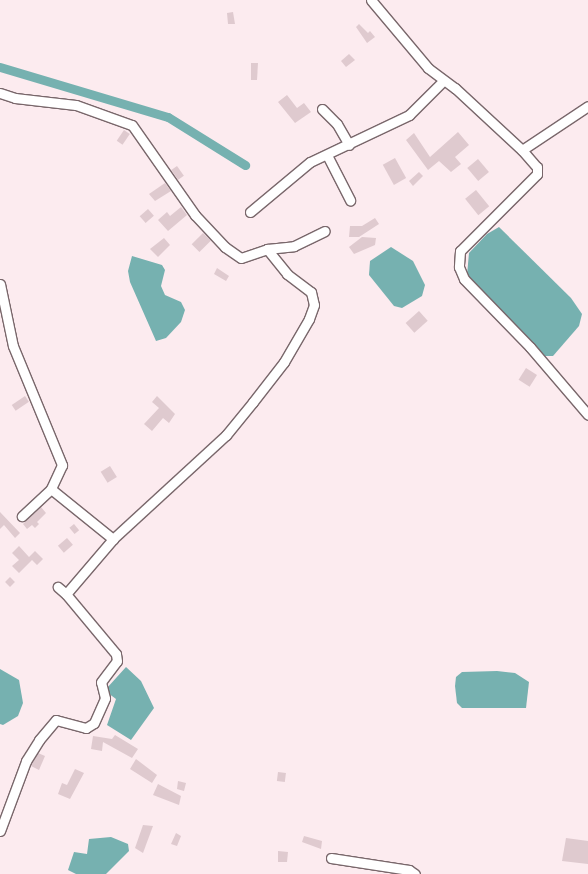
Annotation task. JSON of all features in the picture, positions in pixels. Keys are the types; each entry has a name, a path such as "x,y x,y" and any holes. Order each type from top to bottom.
{"street":[{"path":"371,0 395,31 443,81 455,88 538,167 537,174 460,251 458,267 464,279 530,347 588,414"},
{"path":"250,212 310,162 350,145 409,114 443,81"},
{"path":"0,93 15,98 76,105 132,125 195,215 225,247 240,258 267,248 294,246 325,231"},
{"path":"522,150 588,106"},
{"path":"322,109 350,145"},
{"path":"328,154 350,200"},
{"path":"66,594 113,540 226,435 284,362 309,319 314,305 311,292 287,274 267,248"},
{"path":"0,284 16,355 62,465 51,489 22,516"},
{"path":"51,489 113,540"},
{"path":"0,831 26,761 39,740 56,720 86,728 94,723 105,698 101,682 117,661 116,654 66,594 58,588"},
{"path":"331,858 409,870 415,874"}],"water":[{"path":"499,227 571,298 582,314 579,326 553,356 542,356 470,284 467,275 469,253 487,234"},
{"path":"391,247 413,261 425,285 422,296 402,308 394,306 369,275 370,261"},
{"path":"132,256 162,265 165,270 161,286 165,295 181,302 185,310 181,322 166,338 156,341 130,282 128,271"},
{"path":"126,667 141,681 154,708 131,740 107,725 116,699 108,693 107,688"},
{"path":"0,669 19,680 23,703 18,716 3,725 0,724"},
{"path":"497,671 515,673 529,682 526,708 462,708 457,703 456,677 462,672"},
{"path":"111,837 128,844 129,851 106,874 76,874 68,870 74,852 87,854 89,839"}],"building":[{"path":"233,12 235,24 228,24 227,13"},
{"path":"359,24 368,33 370,31 375,37 367,43 356,27"},
{"path":"349,54 355,60 346,67 341,61"},
{"path":"251,63 258,63 257,80 251,80"},
{"path":"287,95 297,108 304,103 311,112 295,123 278,102"},
{"path":"124,130 130,134 123,145 117,141"},
{"path":"458,132 469,145 455,157 461,164 451,172 439,161 428,170 406,140 414,133 430,157"},
{"path":"395,158 406,178 394,185 383,165"},
{"path":"478,159 489,172 478,181 467,168"},
{"path":"177,166 184,176 178,180 171,170"},
{"path":"419,172 423,176 413,186 409,181"},
{"path":"165,183 171,191 155,201 149,194"},
{"path":"476,190 489,206 478,215 465,199"},
{"path":"181,207 187,215 168,231 158,220 167,212 170,216"},
{"path":"148,209 154,216 146,223 140,216"},
{"path":"375,218 379,224 359,237 349,237 350,226 362,226"},
{"path":"203,233 211,241 199,252 192,244"},
{"path":"362,237 376,238 375,245 354,254 349,247"},
{"path":"164,238 170,245 158,257 150,249"},
{"path":"217,268 229,276 226,281 214,274"},
{"path":"419,311 428,321 414,333 406,323"},
{"path":"526,368 537,375 530,387 519,380"},
{"path":"25,396 29,402 16,411 12,405"},
{"path":"157,396 175,414 169,423 163,418 152,431 144,424 159,408 152,402"},
{"path":"110,466 117,477 108,483 101,472"},
{"path":"41,507 46,513 37,522 39,524 35,528 32,525 27,529 23,524"},
{"path":"0,512 20,533 15,538 4,525 0,529"},
{"path":"74,524 79,530 75,534 69,528"},
{"path":"67,538 73,545 64,553 58,546"},
{"path":"19,546 29,557 35,551 43,559 37,565 32,560 19,573 12,566 19,560 12,553"},
{"path":"10,577 15,582 10,587 5,582"},
{"path":"115,735 138,749 132,758 103,742 102,751 91,749 93,736 112,739"},
{"path":"38,753 45,756 39,770 31,766"},
{"path":"136,759 157,775 152,783 130,769"},
{"path":"75,769 84,773 70,799 58,794 62,783 67,785"},
{"path":"278,772 286,773 285,782 277,781"},
{"path":"178,781 186,783 184,791 177,789"},
{"path":"158,784 181,796 179,805 153,795"},
{"path":"143,825 153,826 143,853 135,848"},
{"path":"176,833 181,836 177,846 171,844"},
{"path":"304,836 322,841 321,849 302,842"},
{"path":"566,838 588,841 588,864 562,861"},
{"path":"278,851 288,852 287,862 278,862"}],"waterway":[{"path":"0,67 168,117 245,165"}]}
